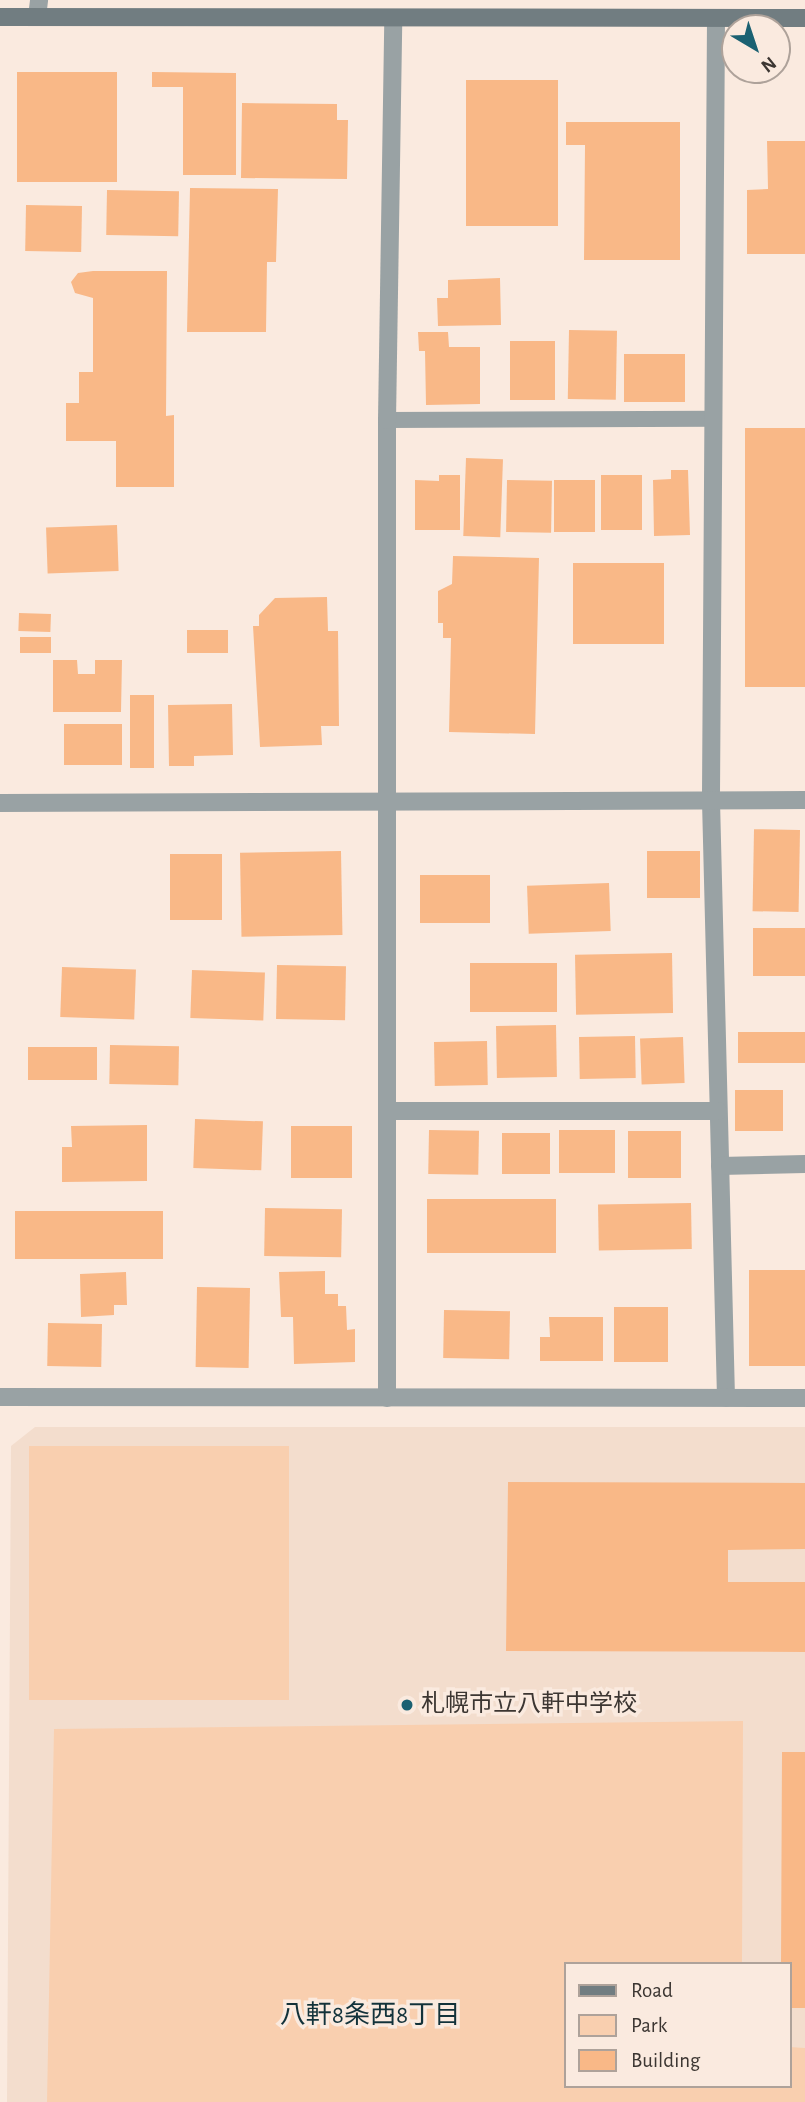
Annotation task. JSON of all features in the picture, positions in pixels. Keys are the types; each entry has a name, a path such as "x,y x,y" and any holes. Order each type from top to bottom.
{"main road":[{"path":"0,17 38,9 393,18 805,18"}],"street":[{"path":"387,1398 387,420 393,18"},
{"path":"716,19 710,801 726,1398"},
{"path":"0,803 805,800"},
{"path":"388,1111 718,1111"},
{"path":"720,1166 805,1164"},
{"path":"0,1397 805,1398"}],"lane":[{"path":"387,420 714,419"}],"shaded area":[{"name":"札幌市立八軒中学校","path":"35,1427 805,1427 805,2102 7,2102 11,1446"}],"green space":[{"path":"29,1446 289,1446 289,1700 29,1700"},
{"path":"743,1721 742,1962 564,1962 564,2088 791,2088 791,2047 805,2048 805,2102 47,2102 54,1729"}],"building":[{"path":"17,72 117,72 117,182 17,182"},
{"path":"152,72 236,73 236,175 183,175 183,87 152,87"},
{"path":"466,80 558,80 558,226 466,226"},
{"path":"242,103 337,104 337,120 348,120 347,179 241,178"},
{"path":"566,122 680,122 680,260 584,260 585,145 566,145"},
{"path":"767,141 805,141 805,254 747,254 747,190 768,189"},
{"path":"190,188 278,189 276,262 267,262 266,332 187,332"},
{"path":"107,190 179,191 178,236 106,235"},
{"path":"26,205 82,206 81,252 25,251"},
{"path":"167,271 166,416 174,415 174,487 116,487 116,441 66,441 66,403 79,403 79,372 93,372 93,298 75,293 71,282 78,273"},
{"path":"500,278 501,325 438,326 437,298 448,298 448,280"},
{"path":"569,330 617,331 616,400 568,399"},
{"path":"418,332 448,332 449,347 480,347 480,404 426,405 425,351 419,351"},
{"path":"510,341 555,341 555,400 510,400"},
{"path":"624,354 685,354 685,402 624,402"},
{"path":"745,428 805,428 805,687 745,687"},
{"path":"466,458 503,459 500,537 463,536"},
{"path":"671,470 688,470 690,535 654,536 653,480 671,479"},
{"path":"439,475 460,475 460,530 415,530 415,480 439,481"},
{"path":"601,475 642,475 642,530 601,530"},
{"path":"507,480 552,481 551,533 506,532"},
{"path":"554,480 595,480 595,532 554,532"},
{"path":"117,525 119,571 48,573 46,527"},
{"path":"453,556 539,558 535,734 449,732 451,638 443,638 443,623 438,623 438,591 452,584"},
{"path":"573,563 664,563 664,644 573,644"},
{"path":"327,597 328,631 338,631 339,726 321,726 322,745 260,747 253,626 259,626 259,615 275,598"},
{"path":"19,613 51,614 50,632 18,631"},
{"path":"187,630 228,630 228,653 187,653"},
{"path":"20,637 51,637 51,653 20,653"},
{"path":"53,660 77,660 78,674 95,674 95,660 122,660 121,712 53,712"},
{"path":"130,695 154,695 154,768 130,768"},
{"path":"232,704 233,755 194,756 194,766 169,766 168,705"},
{"path":"64,724 122,724 122,765 64,765"},
{"path":"754,829 800,830 799,912 753,911"},
{"path":"341,851 342,935 241,937 240,853"},
{"path":"647,851 700,851 700,898 647,898"},
{"path":"170,854 222,854 222,920 170,920"},
{"path":"420,875 490,875 490,923 420,923"},
{"path":"609,883 611,931 529,934 527,886"},
{"path":"753,928 805,928 805,976 753,976"},
{"path":"672,953 673,1013 576,1015 575,955"},
{"path":"470,963 557,963 557,1012 470,1012"},
{"path":"277,965 346,966 345,1020 276,1019"},
{"path":"62,967 136,970 134,1020 60,1017"},
{"path":"192,970 265,973 263,1021 190,1018"},
{"path":"556,1025 557,1077 497,1078 496,1026"},
{"path":"738,1032 805,1032 805,1063 738,1063"},
{"path":"635,1036 636,1078 580,1079 579,1037"},
{"path":"683,1037 685,1083 642,1084 640,1039"},
{"path":"487,1041 488,1085 435,1086 434,1042"},
{"path":"110,1045 179,1046 178,1085 109,1084"},
{"path":"28,1047 97,1047 97,1080 28,1080"},
{"path":"735,1090 783,1090 783,1131 735,1131"},
{"path":"195,1119 263,1121 261,1170 193,1168"},
{"path":"147,1125 147,1181 62,1182 62,1147 72,1147 71,1126"},
{"path":"291,1126 352,1126 352,1178 291,1178"},
{"path":"429,1130 479,1131 478,1175 428,1174"},
{"path":"559,1130 615,1130 615,1173 559,1173"},
{"path":"628,1131 681,1131 681,1178 628,1178"},
{"path":"502,1133 550,1133 550,1174 502,1174"},
{"path":"427,1199 556,1199 556,1253 427,1253"},
{"path":"691,1203 692,1249 599,1251 598,1205"},
{"path":"265,1208 342,1209 341,1257 264,1256"},
{"path":"15,1211 163,1211 163,1259 15,1259"},
{"path":"749,1270 805,1270 805,1366 749,1366"},
{"path":"325,1271 325,1294 338,1294 338,1306 346,1306 347,1330 355,1329 355,1362 294,1364 293,1317 281,1317 279,1272"},
{"path":"126,1272 127,1305 114,1305 114,1315 81,1317 80,1274"},
{"path":"197,1287 250,1288 249,1368 196,1367"},
{"path":"614,1307 668,1307 668,1362 614,1362"},
{"path":"444,1310 510,1311 509,1359 443,1358"},
{"path":"549,1317 603,1317 603,1361 540,1361 540,1337 550,1337"},
{"path":"48,1323 102,1324 101,1367 47,1366"},
{"path":"508,1482 805,1483 805,1549 728,1550 728,1582 805,1582 805,1652 506,1651"},
{"path":"782,1752 805,1752 805,2008 791,2008 791,1962 781,1962"}],"place":[{"name":"札幌市立八軒中学校","path":"407,1705"}],"district":[{"name":"八軒8条西8丁目","path":"370,2016"}]}
